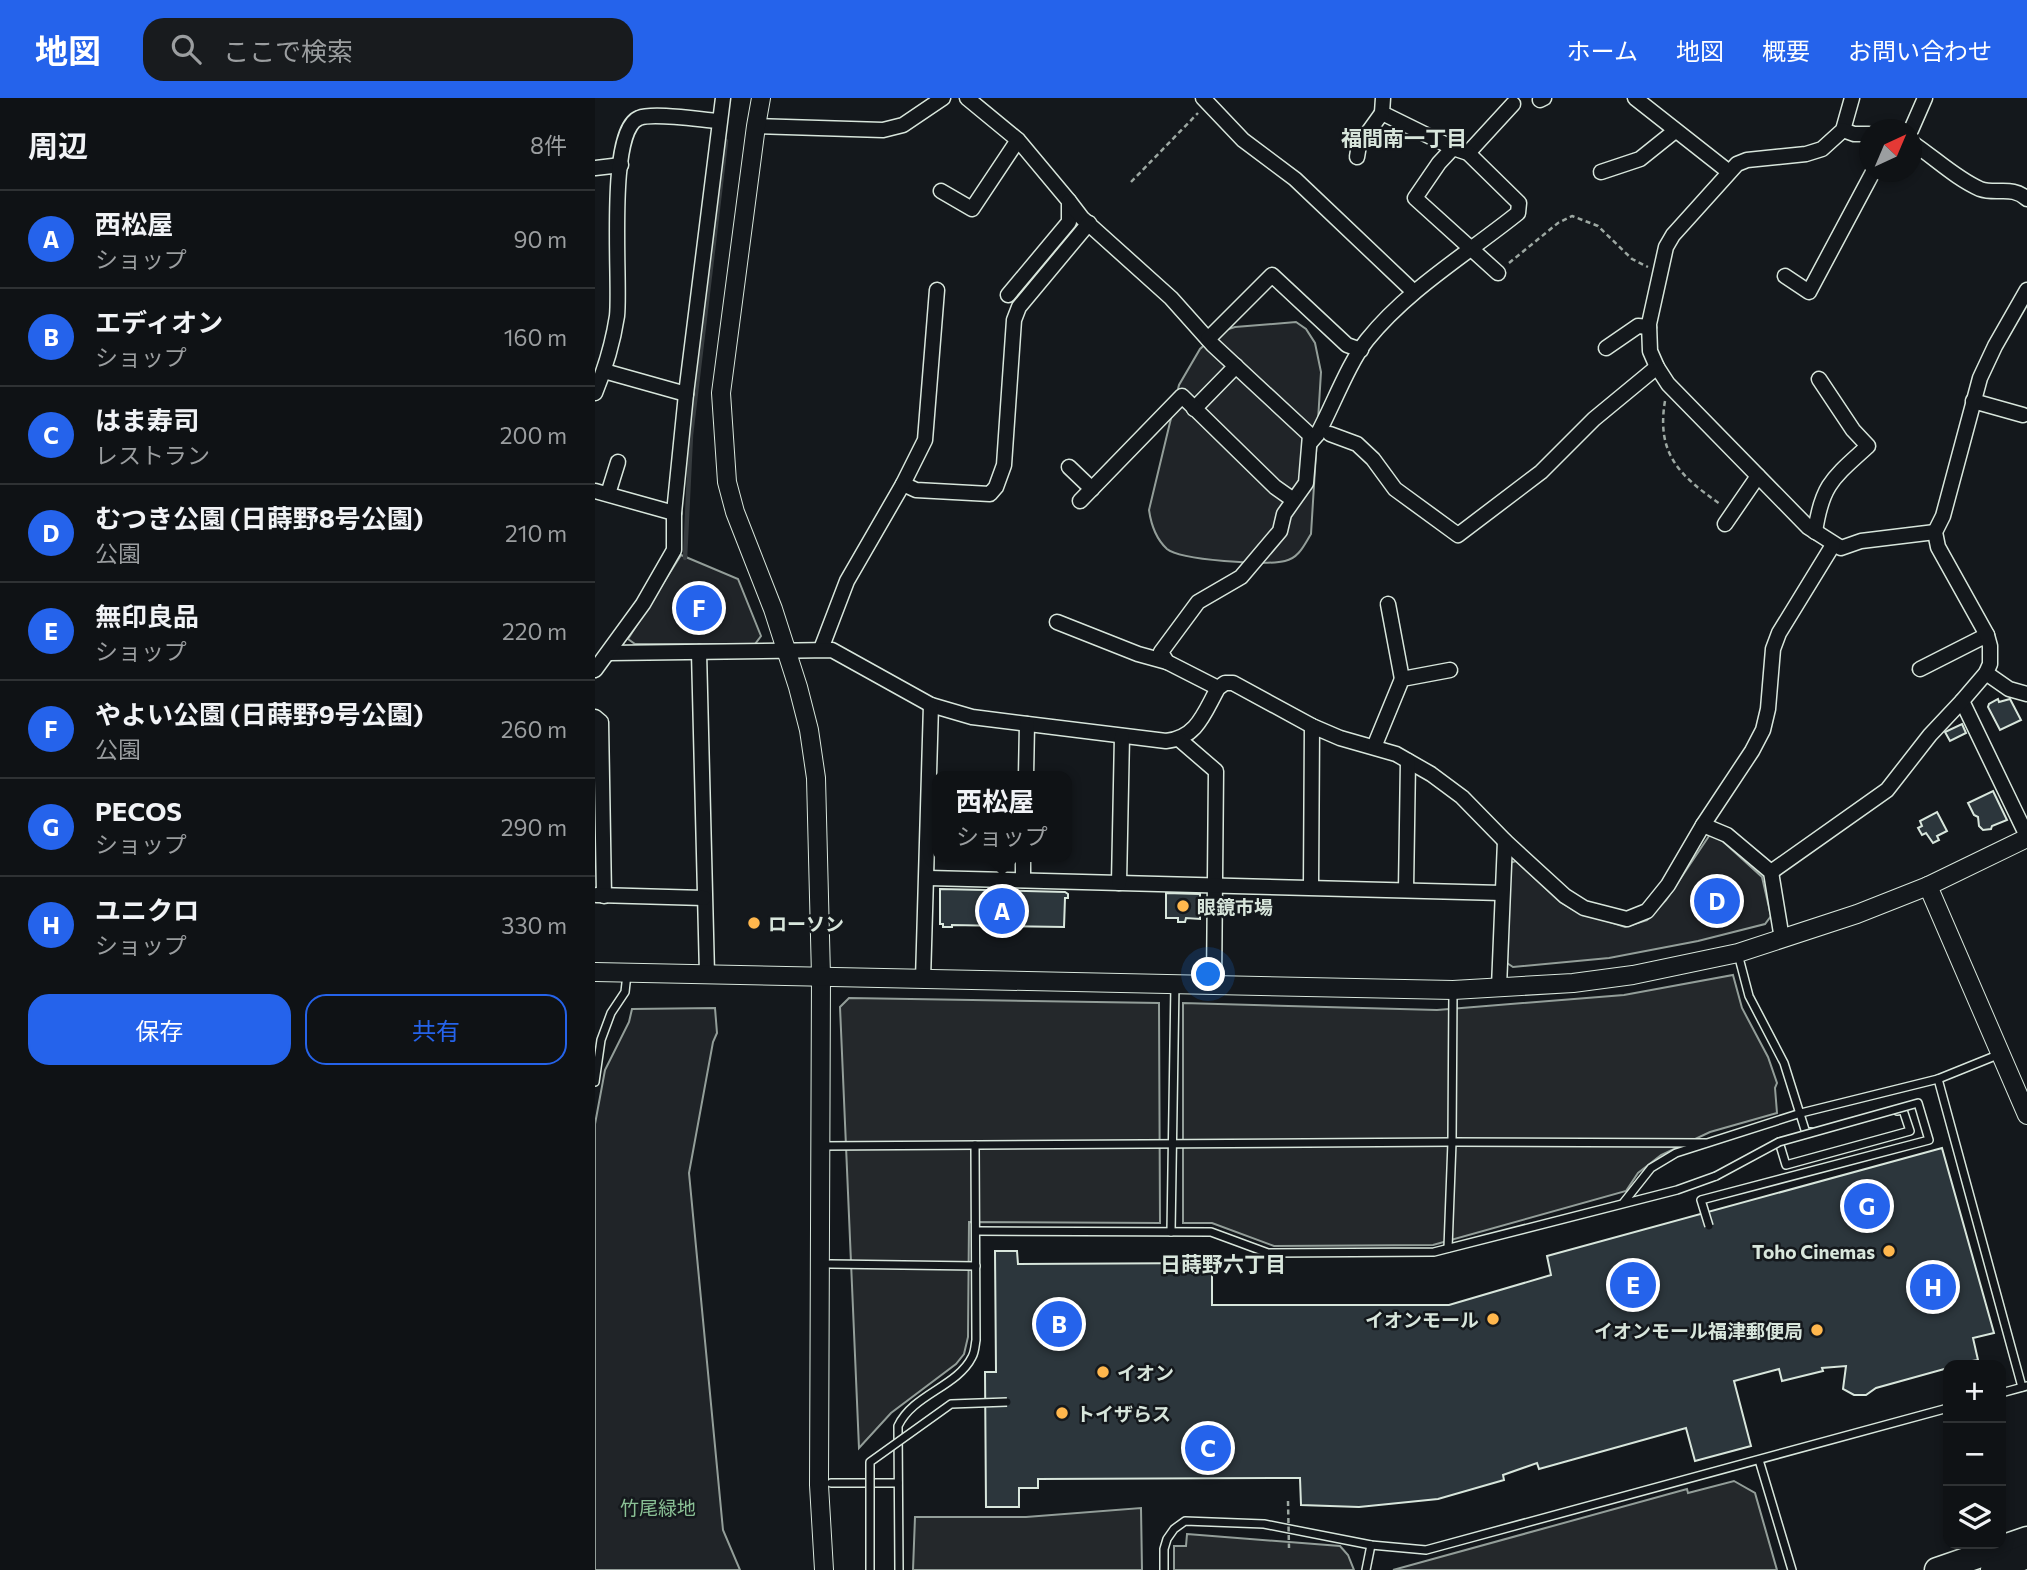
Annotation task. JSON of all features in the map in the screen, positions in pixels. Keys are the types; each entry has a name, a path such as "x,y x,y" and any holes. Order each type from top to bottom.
{"highway":[{"path":"1937,1570 2027,1539"},
{"path":"1993,1570 2027,1556"}],"street":[{"path":"595,670 643,604 674,550 674,513 686,394 723,98"},
{"path":"761,98 721,393 727,482 735,512 787,651 809,730 816,778 823,1146 819,1485 824,1570"},
{"path":"756,126 883,130 903,125 943,98"},
{"path":"967,98 1018,140 1089,223 1171,298 1208,339 1310,435 1306,483 1283,514 1280,531 1241,577 1198,603 1161,652 1167,662"},
{"path":"1635,98 1728,172"},
{"path":"1851,98 1843,130 1822,149 1806,154 1747,160 1737,164 1673,235 1667,247 1649,327 1650,351 1668,384 1815,532 1833,545 1841,548 1861,541 1935,532"},
{"path":"1915,119 1925,98"},
{"path":"1207,100 1243,140 1295,179 1414,292"},
{"path":"1468,153 1513,104"},
{"path":"1310,443 1320,430 1366,341 1414,292 1518,213 1519,203 1468,153 1453,148 1383,105 1359,145 1357,157"},
{"path":"595,393 604,371 617,314 617,207 621,165 632,123 639,118 653,116 719,121"},
{"path":"1843,130 1859,134"},
{"path":"1601,172 1640,159 1675,131"},
{"path":"941,191 972,209 1018,140"},
{"path":"1453,148 1415,198 1498,272"},
{"path":"1922,149 1986,191 2011,190 2025,197 2027,180"},
{"path":"595,167 621,165"},
{"path":"1785,276 1809,292 1868,182"},
{"path":"1008,295 1069,222 1069,201"},
{"path":"903,484 916,490 990,494 996,487 1004,465 1014,320 1019,307 1089,223"},
{"path":"1208,339 1272,275 1347,345 1361,350"},
{"path":"821,649 847,582 925,440 937,290"},
{"path":"1771,872 1887,790 1930,735 1986,673 1990,664 1987,635 1938,547 1935,532 1943,516 1980,379 1995,346 2027,290"},
{"path":"1606,348 1638,326 1649,327"},
{"path":"1194,409 1236,366"},
{"path":"1330,434 1357,444 1373,459 1395,489 1458,535 1541,472 1594,419 1657,367"},
{"path":"604,371 686,394"},
{"path":"1815,532 1820,500 1835,476 1868,446 1853,430 1819,379"},
{"path":"1080,501 1182,396 1275,487 1292,499"},
{"path":"1973,401 2023,415"},
{"path":"618,462 602,493 674,513"},
{"path":"1069,467 1092,489"},
{"path":"1729,518 1758,476"},
{"path":"609,653 832,650 931,705 972,718 1165,741 1181,740 1196,725 1218,688 1225,683 1233,683 1312,726 1396,754 1431,774 1462,797 1565,896 1584,908 1627,919 1647,911 1668,885 1703,825 1752,751 1763,730 1768,709 1773,649 1779,633 1833,545"},
{"path":"1374,747 1402,679 1388,604"},
{"path":"1057,622 1138,654 1167,662 1218,688"},
{"path":"1920,669 1987,635"},
{"path":"699,652 707,974"},
{"path":"1402,679 1450,670"},
{"path":"1986,673 2009,689 2027,694"},
{"path":"595,972 1453,990 1573,983 1633,975 1738,953 1857,914 1928,886 2027,837 1962,702"},
{"path":"923,979 931,705"},
{"path":"595,717 601,722 599,895 704,898"},
{"path":"1026,771 1027,724"},
{"path":"1311,887 1312,726"},
{"path":"1119,883 1122,736"},
{"path":"1181,740 1216,771 1214,985"},
{"path":"1406,890 1408,761"},
{"path":"1703,825 1727,835 1771,872 1782,939"},
{"path":"1499,987 1505,841"},
{"path":"1023,862 1023,880"},
{"path":"927,877 1502,893"},
{"path":"1928,886 2027,1115"},
{"path":"823,1146 829,1264 834,1570"}],"lane":[{"path":"1738,953 1749,996 1784,1063 1806,1133 1903,1110 1910,1130 1786,1165 1779,1142"},
{"path":"595,1082 601,1040 611,1013 625,992 627,973"},
{"path":"1171,1232 1175,984"},
{"path":"1448,1248 1453,990"},
{"path":"1623,1203 1651,1168 1676,1153 1801,1113 1938,1079 2001,1054"},
{"path":"1938,1079 2024,1386 2006,1391"},
{"path":"976,1231 1210,1232 1268,1252 1434,1252 1677,1190 1716,1176 1779,1142 1918,1103 1930,1140 1701,1199 1709,1226"},
{"path":"823,1146 1705,1143"},
{"path":"899,1570 898,1426 904,1413 961,1371 972,1357 977,1340 975,1145"},
{"path":"829,1264 976,1266"},
{"path":"870,1570 870,1462 951,1404 1007,1402"},
{"path":"1164,1570 1167,1539 1174,1529 1185,1521 1264,1524 1371,1545 1426,1550 1943,1409"},
{"path":"1759,1461 1792,1570"},
{"path":"831,1483 898,1483"},
{"path":"1366,1570 1371,1545"}],"path":[{"path":"1131,182 1207,100"},
{"path":"1498,272 1557,223 1572,216 1598,226 1632,259 1661,272"},
{"path":"1668,384 1662,419 1663,439 1681,472 1729,518"},
{"path":"1288,1501 1289,1548"}],"green space":[{"path":"1296,322 1306,329 1315,343 1321,372 1311,534 1301,550 1285,561 1205,559 1167,549 1154,531 1149,510 1179,385 1200,349 1219,332 1235,327"},
{"path":"681,555 738,579 761,636 755,644 635,644 628,639"},
{"path":"1709,836 1717,836 1762,877 1771,916 1765,924 1698,941 1609,958 1513,967 1507,963 1510,863 1516,861 1560,902 1574,910 1625,927 1647,920 1666,900"},
{"name":"竹尾緑地","path":"715,1008 717,1033 713,1042 689,1173 723,1530 740,1570 595,1570 595,1124 605,1070 629,1022 632,1009"}],"shaded area":[{"path":"1733,975 1742,1008 1768,1057 1777,1083 1777,1113 1710,1132 1661,1155 1638,1173 1626,1191 1433,1245 1274,1246 1212,1223 1183,1223 1183,1003 1437,1010 1624,995"},
{"path":"849,998 1159,1003 1160,1223 969,1222 968,1337 964,1354 956,1364 891,1413 859,1448 840,1007"},
{"path":"1734,1481 1755,1493 1777,1570 1393,1570 1687,1489 1688,1493"},
{"path":"1141,1508 1142,1570 913,1570 915,1517 1026,1517"},
{"path":"1187,1534 1340,1546 1348,1555 1354,1570 1174,1570 1174,1546 1186,1546"}],"building":[{"path":"1998,699 1999,702 2010,699 2021,720 2000,730 1988,707"},
{"path":"1962,724 1966,733 1950,741 1945,732"},
{"path":"1993,791 2007,820 1992,826 1991,829 1983,830 1968,803"},
{"path":"1937,812 1947,831 1937,836 1939,840 1933,843 1926,833 1922,835 1918,828 1922,826 1920,821"},
{"path":"940,889 1065,892 1068,898 1065,898 1064,927 943,927 943,924 940,924"},
{"name":"眼鏡市場","path":"1166,893 1200,894 1200,919 1186,918 1185,922 1178,922 1178,918 1166,918"},
{"name":"イオンモール","path":"1942,1148 1994,1333 1973,1338 1978,1360 1943,1360 1943,1369 1876,1388 1866,1395 1854,1395 1843,1389 1846,1366 1822,1368 1823,1371 1782,1381 1779,1369 1734,1381 1751,1446 1695,1461 1686,1428 1539,1469 1537,1463 1503,1475 1504,1480 1438,1499 1359,1507 1301,1505 1300,1478 1038,1479 1038,1488 1019,1488 1019,1507 986,1507 985,1372 996,1372 995,1251 1017,1251 1018,1264 1212,1263 1212,1305 1449,1305 1551,1275 1547,1256"}],"waterway":[{"path":"685,558 691,435 726,141"}],"place":[{"name":"やよい公園 (日蒔野9号公園)","path":"699,608"},
{"name":"むつき公園 (日蒔野8号公園)","path":"1717,901"},
{"name":"眼鏡市場","path":"1183,906"},
{"name":"西松屋","path":"1002,911"},
{"name":"ローソン","path":"754,923"},
{"name":"PECOS","path":"1867,1206"},
{"name":"Toho Cinemas","path":"1889,1251"},
{"name":"無印良品","path":"1633,1285"},
{"name":"ユニクロ","path":"1933,1287"},
{"name":"イオンモール","path":"1493,1319"},
{"name":"エディオン","path":"1059,1324"},
{"name":"イオンモール福津郵便局","path":"1817,1330"},
{"name":"イオン","path":"1103,1372"},
{"name":"トイザらス","path":"1062,1413"},
{"name":"はま寿司","path":"1208,1448"}],"district":[{"name":"福間南一丁目","path":"1404,137"},
{"name":"日蒔野六丁目","path":"1223,1263"}]}
